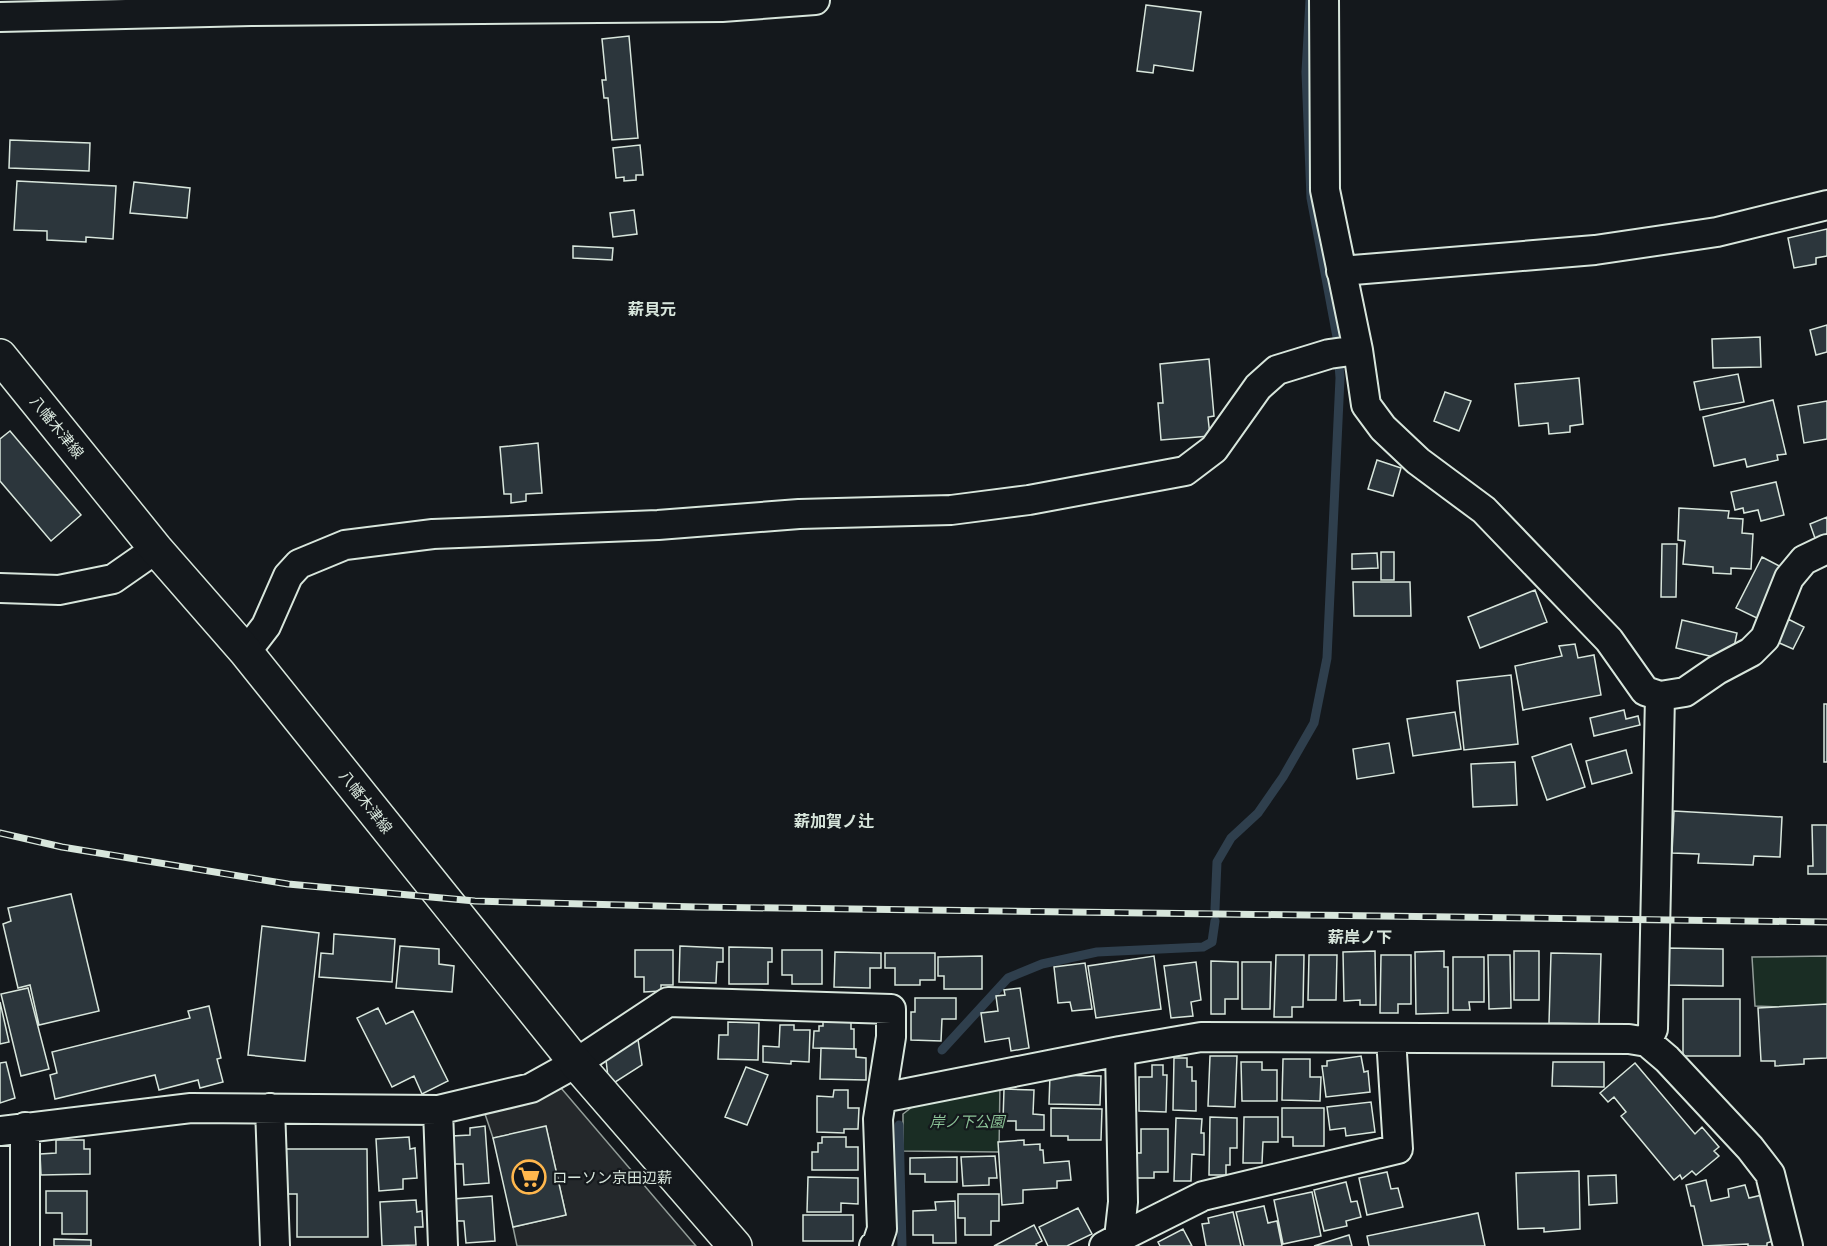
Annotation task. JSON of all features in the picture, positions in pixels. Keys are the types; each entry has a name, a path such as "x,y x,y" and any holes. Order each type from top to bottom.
{"main road":[{"name":"八幡木津線","path":"0,356 156,549 246,652 576,1064 735,1246"}],"street":[{"path":"0,17 251,11 722,7 815,0"},
{"path":"1324,0 1325,190 1341,271 1345,352 1366,405 1383,428 1418,461 1484,510 1609,640 1645,691 1660,696 1685,692 1717,670 1751,652 1765,638 1789,578 1804,560 1827,549"},
{"path":"1341,271 1606,248 1718,232 1827,205"},
{"path":"246,652 266,626 288,576 299,564 345,545 433,534 658,525 799,514 951,510 1029,500 1185,471 1214,449 1258,387 1277,370 1345,352"},
{"path":"0,588 59,590 113,579 156,549"},
{"path":"1647,1042 1653,1029 1660,696"},
{"path":"25,1246 13,1129 191,1108 438,1110 531,1088 576,1064 668,1002 891,1009 891,1036 878,1119 882,1229 877,1244 874,1246"},
{"path":"882,1098 1201,1036 1629,1039 1647,1042 1667,1059 1750,1148 1770,1174 1788,1246"},
{"path":"1111,1242 1203,1196 1398,1149 1391,1038"},
{"path":"1111,1242 1123,1202 1120,1051"},
{"path":"270,1108 275,1246"},
{"path":"438,1110 443,1246"}],"green space":[{"path":"1827,956 1827,1009 1755,1006 1752,957"},
{"name":"岸ノ下公園","path":"1000,1083 999,1152 903,1151 903,1114 925,1097"}],"shaded area":[{"path":"561,1088 696,1246 517,1246 513,1227 566,1215 546,1127 493,1138 485,1114"}],"building":[{"path":"1146,5 1201,12 1193,71 1154,65 1153,73 1137,71"},
{"path":"629,36 638,138 612,140 608,98 604,98 602,80 606,80 602,39"},
{"path":"10,140 90,143 89,171 9,168"},
{"path":"640,145 643,175 636,175 636,180 624,181 624,177 616,178 613,148"},
{"path":"17,181 116,186 113,239 86,237 86,242 47,240 47,231 14,230"},
{"path":"134,182 190,188 187,218 130,213"},
{"path":"634,210 637,234 613,237 610,213"},
{"path":"1827,229 1827,256 1816,258 1816,264 1794,268 1788,238"},
{"path":"573,246 613,248 612,260 573,258"},
{"path":"1827,325 1827,352 1816,355 1810,330"},
{"path":"1760,337 1761,367 1713,368 1712,339"},
{"path":"1209,359 1214,416 1208,417 1210,436 1161,440 1158,403 1163,403 1160,364"},
{"path":"1738,374 1744,402 1700,410 1694,382"},
{"path":"1579,378 1583,424 1570,426 1570,432 1549,434 1548,423 1519,426 1515,384"},
{"path":"1445,392 1471,401 1459,431 1434,421"},
{"path":"1773,400 1786,454 1777,455 1778,460 1747,467 1745,459 1714,466 1703,417"},
{"path":"1827,401 1827,439 1804,443 1798,406"},
{"path":"10,431 81,515 51,541 0,481 0,439"},
{"path":"538,443 542,493 526,494 526,501 511,503 511,494 504,494 500,447"},
{"path":"1377,460 1401,468 1393,496 1368,489"},
{"path":"1776,482 1784,515 1761,521 1758,510 1744,513 1743,508 1735,510 1731,492"},
{"path":"1679,508 1729,511 1728,518 1743,519 1742,533 1753,534 1751,569 1731,568 1731,574 1713,573 1713,567 1683,564 1685,541 1678,540"},
{"path":"1827,517 1827,540 1817,544 1810,524"},
{"path":"1662,544 1677,544 1676,597 1661,597"},
{"path":"1381,552 1394,552 1394,580 1381,580"},
{"path":"1377,553 1378,568 1352,569 1352,554"},
{"path":"1762,557 1787,570 1761,620 1736,608"},
{"path":"1353,582 1410,582 1411,616 1354,616"},
{"path":"1535,590 1547,622 1480,648 1468,617"},
{"path":"1788,619 1804,627 1793,649 1777,642"},
{"path":"1682,620 1737,633 1733,652 1724,650 1722,659 1676,648"},
{"path":"1575,644 1578,658 1594,655 1601,695 1523,710 1515,666 1562,656 1559,646"},
{"path":"1511,675 1518,744 1464,750 1457,681"},
{"path":"1824,704 1827,704 1827,762 1824,762"},
{"path":"1624,710 1626,719 1638,716 1640,725 1594,736 1590,718"},
{"path":"1455,712 1461,749 1413,756 1407,719"},
{"path":"1389,743 1394,773 1357,779 1353,749"},
{"path":"1571,744 1585,787 1547,800 1532,757"},
{"path":"1626,750 1632,773 1592,784 1586,761"},
{"path":"1515,762 1517,805 1473,807 1471,764"},
{"path":"1674,811 1782,817 1780,857 1754,856 1753,865 1698,863 1699,854 1672,853"},
{"path":"1812,825 1827,825 1827,874 1808,874 1808,866 1813,866"},
{"path":"71,894 99,1011 39,1025 30,985 18,988 3,924 11,921 8,908"},
{"path":"262,926 319,933 305,1061 248,1055"},
{"path":"334,934 395,939 392,982 319,977 321,953 333,954"},
{"path":"400,946 439,949 439,964 454,966 452,992 396,988"},
{"path":"680,946 723,948 723,962 717,962 716,983 679,982"},
{"path":"729,947 772,948 772,962 768,962 768,984 729,984"},
{"path":"1666,948 1723,949 1723,986 1666,985"},
{"path":"635,950 673,950 673,985 661,985 661,991 644,992 644,977 635,977"},
{"path":"782,950 822,950 822,984 792,984 792,975 782,975"},
{"path":"1375,951 1376,1005 1360,1005 1360,1000 1344,1001 1343,952"},
{"path":"1444,951 1444,967 1448,967 1448,1013 1416,1014 1415,952"},
{"path":"1514,951 1539,951 1539,1000 1514,1000"},
{"path":"835,952 881,953 881,968 870,968 870,988 834,987"},
{"path":"885,953 935,953 935,980 920,980 920,985 895,985 895,968 885,968"},
{"path":"1551,953 1601,954 1599,1024 1549,1023"},
{"path":"1276,955 1304,955 1303,1007 1292,1007 1292,1017 1274,1017"},
{"path":"1309,955 1337,955 1336,1000 1308,1000"},
{"path":"1381,955 1411,955 1411,1004 1398,1004 1398,1013 1380,1013"},
{"path":"1488,955 1510,955 1511,1008 1489,1009"},
{"path":"982,956 982,989 944,989 944,976 938,976 938,957"},
{"path":"1154,956 1161,1009 1096,1018 1088,966"},
{"path":"1453,957 1484,957 1484,1002 1469,1002 1470,1010 1453,1010"},
{"path":"1211,961 1238,962 1238,999 1225,999 1225,1014 1211,1014"},
{"path":"1196,962 1201,1000 1191,1002 1193,1016 1171,1018 1164,966"},
{"path":"1242,962 1271,962 1270,1009 1242,1009"},
{"path":"1085,963 1092,1009 1072,1011 1070,1002 1058,1003 1054,967"},
{"path":"28,988 49,1069 21,1076 1,994"},
{"path":"1020,988 1029,1048 1011,1051 1009,1038 985,1042 981,1013 998,1011 996,996 1005,995 1004,990"},
{"path":"915,998 956,998 956,1019 942,1019 941,1041 911,1040 911,1012 915,1012"},
{"path":"1683,999 1740,999 1740,1056 1683,1056"},
{"path":"0,1002 9,1042 0,1044"},
{"path":"1827,1004 1827,1058 1804,1059 1804,1064 1775,1066 1775,1061 1761,1061 1758,1008"},
{"path":"209,1006 221,1058 217,1059 223,1082 200,1088 198,1080 159,1090 155,1075 55,1099 50,1075 57,1073 52,1052 190,1018 188,1011"},
{"path":"378,1008 386,1024 413,1011 448,1081 422,1094 414,1076 392,1087 357,1018"},
{"path":"823,1020 851,1021 851,1029 854,1029 854,1049 813,1048 814,1031 819,1031 819,1026 823,1026"},
{"path":"728,1022 759,1023 758,1060 718,1059 719,1035 728,1035"},
{"path":"780,1025 794,1025 794,1030 810,1030 809,1062 791,1061 791,1064 763,1062 763,1046 779,1047"},
{"path":"636,1027 642,1065 609,1086 605,1051"},
{"path":"821,1048 856,1049 856,1057 866,1058 866,1080 820,1079"},
{"path":"1210,1056 1237,1056 1235,1107 1208,1106"},
{"path":"1361,1056 1364,1072 1368,1071 1370,1092 1326,1097 1322,1066 1327,1066 1327,1061"},
{"path":"1174,1058 1187,1058 1187,1067 1192,1067 1192,1081 1196,1081 1196,1111 1173,1110"},
{"path":"1283,1059 1310,1059 1310,1077 1321,1077 1320,1101 1282,1100"},
{"path":"6,1062 15,1098 0,1103 0,1063"},
{"path":"1241,1062 1262,1062 1262,1070 1277,1070 1277,1101 1242,1101"},
{"path":"1553,1062 1604,1062 1604,1087 1552,1086"},
{"path":"1635,1063 1695,1134 1702,1127 1719,1147 1714,1151 1719,1156 1696,1175 1692,1171 1682,1179 1680,1175 1674,1180 1621,1116 1626,1112 1614,1097 1608,1102 1600,1093"},
{"path":"1152,1065 1163,1065 1163,1075 1167,1075 1166,1112 1139,1111 1139,1077 1152,1077"},
{"path":"746,1067 768,1075 747,1125 725,1117"},
{"path":"1050,1075 1101,1076 1100,1105 1049,1104"},
{"path":"1004,1089 1034,1090 1033,1114 1044,1115 1044,1130 1016,1130 1016,1121 1003,1121"},
{"path":"834,1090 848,1090 848,1108 859,1108 858,1129 844,1129 844,1133 817,1132 817,1096 833,1097"},
{"path":"1371,1102 1375,1132 1346,1136 1345,1128 1330,1130 1327,1107"},
{"path":"1051,1108 1102,1109 1101,1140 1068,1140 1068,1136 1051,1136"},
{"path":"1282,1108 1324,1108 1324,1146 1293,1146 1293,1137 1282,1137"},
{"path":"1210,1117 1237,1118 1237,1148 1230,1148 1230,1165 1226,1165 1226,1175 1209,1175"},
{"path":"1244,1117 1278,1117 1278,1142 1263,1142 1262,1163 1243,1163"},
{"path":"1176,1118 1202,1119 1204,1155 1192,1154 1191,1181 1174,1181"},
{"path":"485,1126 489,1183 464,1185 463,1164 454,1164 452,1136 470,1135 470,1128"},
{"name":"ローソン京田辺薪","path":"546,1126 566,1215 513,1227 493,1138"},
{"path":"1141,1129 1168,1129 1168,1172 1154,1172 1154,1178 1137,1178 1137,1153 1141,1153"},
{"path":"409,1137 410,1149 415,1148 417,1178 403,1179 403,1189 379,1191 376,1139"},
{"path":"822,1137 846,1137 846,1147 858,1147 858,1170 812,1170 812,1152 818,1152 818,1143 822,1143"},
{"path":"56,1140 84,1140 84,1149 90,1149 90,1174 41,1175 40,1154 56,1153"},
{"path":"1024,1140 1024,1145 1040,1144 1044,1163 1069,1161 1071,1180 1057,1181 1057,1188 1023,1190 1023,1203 1002,1205 998,1142"},
{"path":"279,1149 367,1149 368,1237 297,1237 297,1194 279,1194"},
{"path":"995,1156 997,1178 989,1178 989,1185 963,1186 961,1157"},
{"path":"957,1157 957,1182 925,1182 925,1174 910,1174 910,1158"},
{"path":"1579,1171 1580,1229 1544,1232 1544,1228 1518,1229 1516,1173"},
{"path":"1387,1172 1391,1189 1398,1188 1403,1207 1367,1215 1359,1178"},
{"path":"1616,1175 1617,1203 1589,1205 1588,1176"},
{"path":"808,1177 858,1178 858,1204 841,1203 841,1212 807,1212"},
{"path":"1706,1180 1711,1201 1729,1197 1728,1189 1745,1185 1749,1198 1762,1195 1773,1241 1767,1243 1767,1246 1748,1246 1748,1244 1703,1246 1694,1206 1691,1206 1686,1185"},
{"path":"1346,1182 1351,1202 1357,1201 1361,1217 1346,1221 1347,1226 1324,1231 1314,1190"},
{"path":"46,1191 87,1191 87,1234 62,1234 62,1213 46,1213"},
{"path":"1312,1192 1321,1236 1283,1244 1274,1200"},
{"path":"958,1194 999,1194 999,1221 991,1221 991,1235 965,1235 965,1218 958,1218"},
{"path":"492,1196 495,1241 466,1243 464,1221 454,1221 453,1199"},
{"path":"416,1200 417,1212 422,1211 423,1227 415,1227 416,1245 382,1246 380,1202"},
{"path":"955,1201 956,1243 933,1243 933,1235 913,1235 913,1211 936,1210 935,1202"},
{"path":"1264,1206 1268,1223 1277,1221 1282,1246 1244,1246 1236,1212"},
{"path":"1078,1208 1092,1234 1067,1246 1048,1246 1039,1227"},
{"path":"1233,1212 1241,1246 1206,1246 1202,1224 1209,1223 1208,1218"},
{"path":"1478,1213 1485,1246 1369,1246 1367,1236"},
{"path":"803,1215 853,1215 853,1241 803,1241"},
{"path":"1034,1225 1042,1241 1036,1244 1037,1246 994,1246"},
{"path":"1183,1229 1192,1246 1160,1246 1158,1242"},
{"path":"1349,1235 1352,1246 1314,1246"},
{"path":"54,1239 91,1240 91,1246 54,1246"}],"waterway":[{"path":"1215,909 1217,862 1231,838 1258,813 1283,777 1314,723 1327,658 1340,378 1337,337 1311,198 1306,72 1310,0"},
{"path":"942,1050 1008,978 1042,964 1097,952 1203,947 1212,942 1215,921"},
{"path":"899,1125 902,1246"}],"railway":[{"path":"0,833 62,847 288,884 475,901 697,907 1827,922"}],"place":[{"name":"ローソン京田辺薪","path":"529,1177"}],"district":[{"name":"薪貝元","path":"652,309"},
{"name":"薪加賀ノ辻","path":"834,821"},
{"name":"薪岸ノ下","path":"1360,937"}]}
